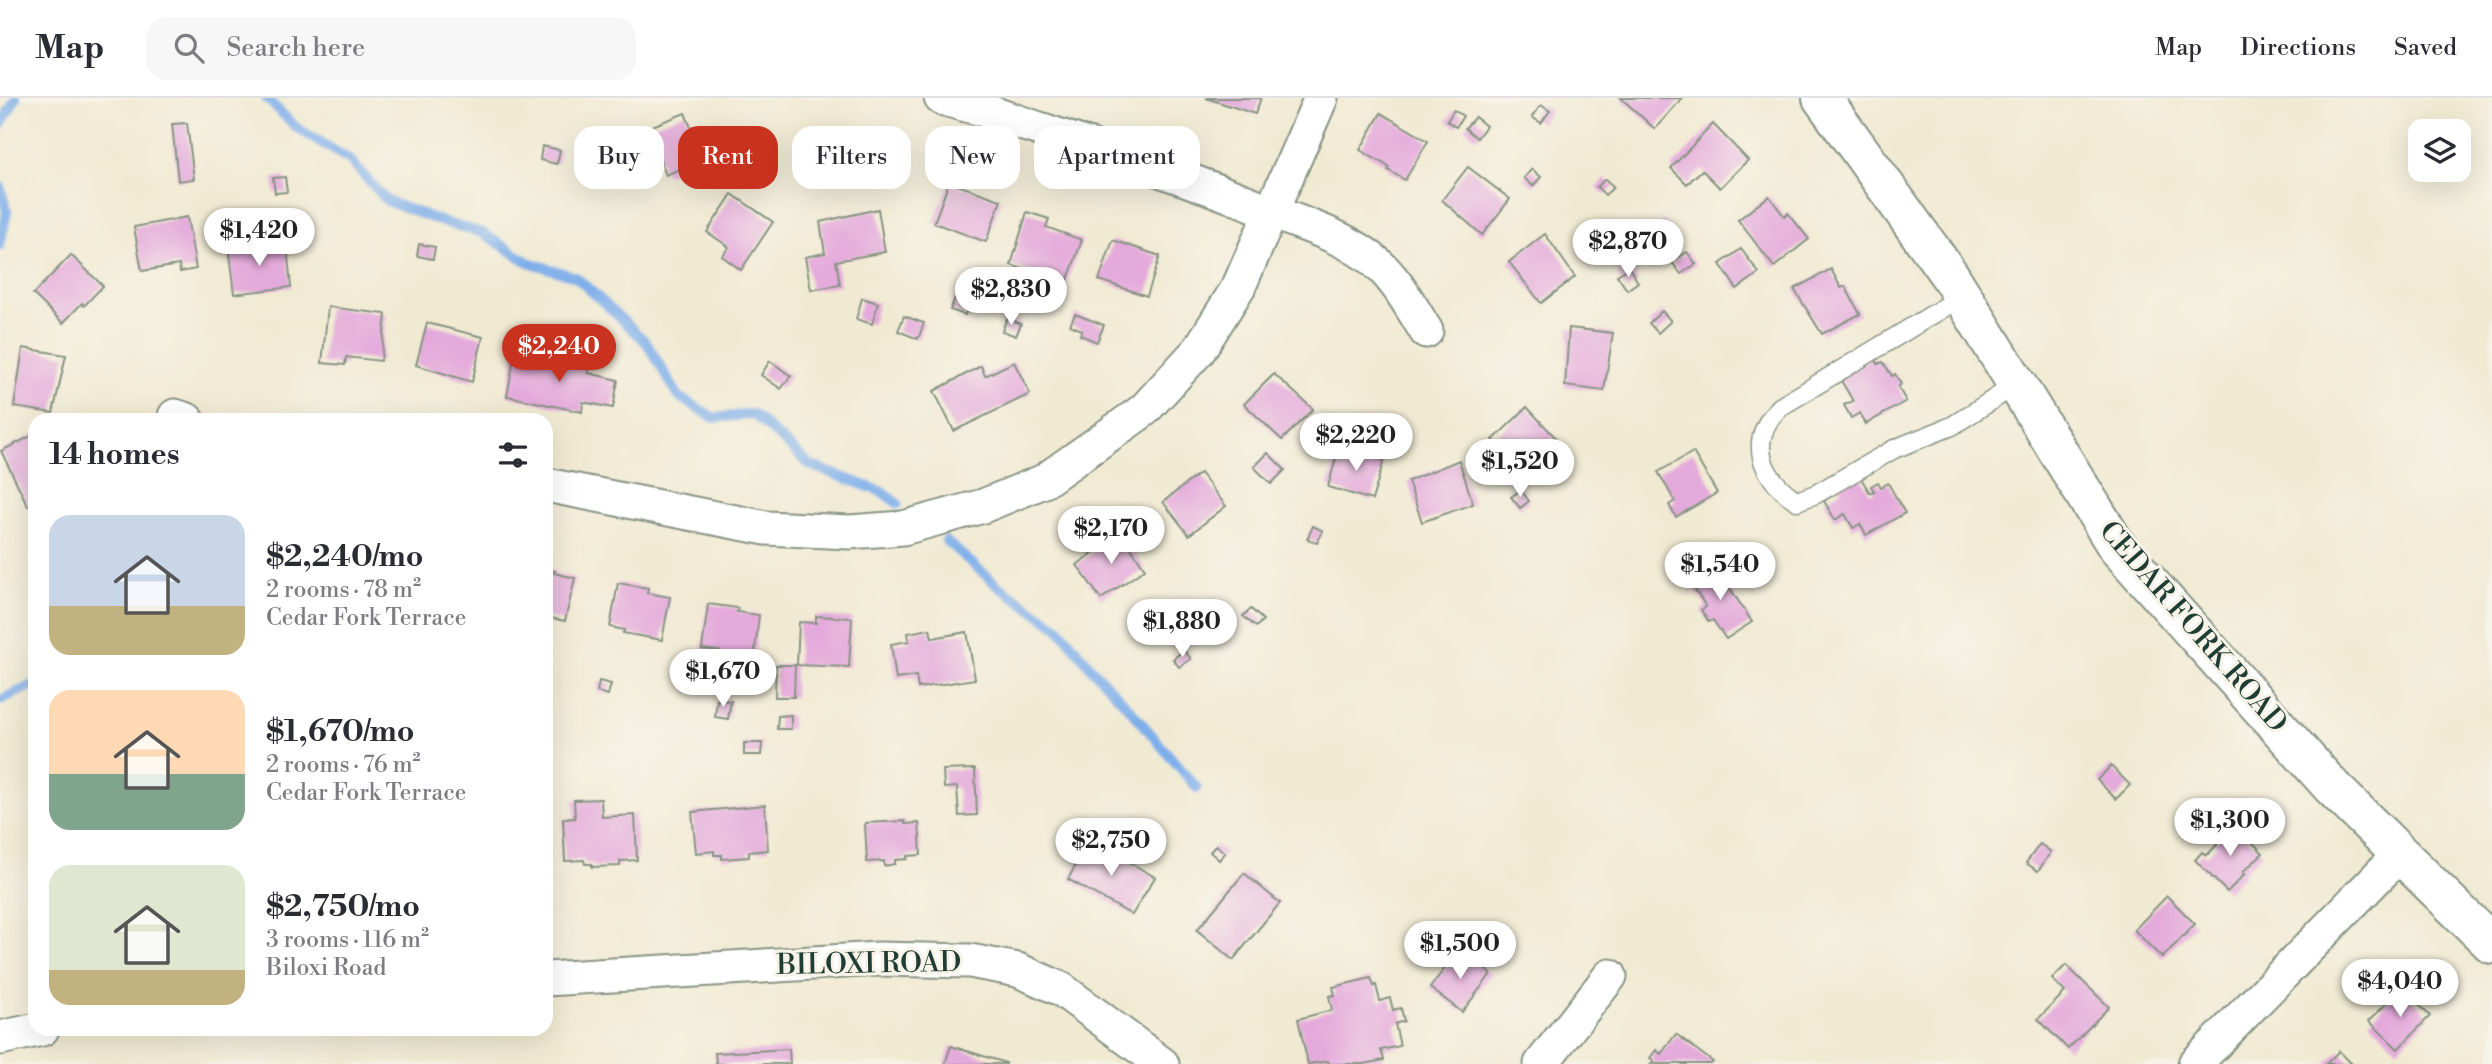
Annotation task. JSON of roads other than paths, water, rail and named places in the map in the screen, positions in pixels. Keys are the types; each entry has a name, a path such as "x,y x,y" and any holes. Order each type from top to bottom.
{"street":[{"path":"941,98 1196,181 1315,228 1370,257 1397,285 1426,331"},
{"path":"553,486 766,528 849,531 903,527 983,506 1044,481 1144,410 1199,350 1239,286 1321,98"},
{"name":"CEDAR FORK ROAD","path":"1822,98 1963,296 2117,547 2332,787 2492,944"},
{"path":"2195,1064 2400,854"},
{"name":"BILOXI ROAD","path":"553,979 879,959 970,961 1018,970 1061,989 1162,1064"},
{"path":"1541,1064 1610,976"},
{"path":"0,1038 28,1032"}],"lane":[{"path":"1963,296 1780,407 1766,421 1761,441 1765,468 1779,489 1797,501 1816,494 1894,449 1952,426 2017,384"}],"waterway":[{"path":"0,126 16,98"},
{"path":"266,98 297,128 350,160 387,201 440,221 483,233 528,262 576,277 646,342 679,397 714,418 753,414 810,465 882,492 898,504"},
{"path":"0,186 7,212 0,245"},
{"path":"946,541 997,585 1059,628 1197,788"},
{"path":"0,700 28,687"}]}
